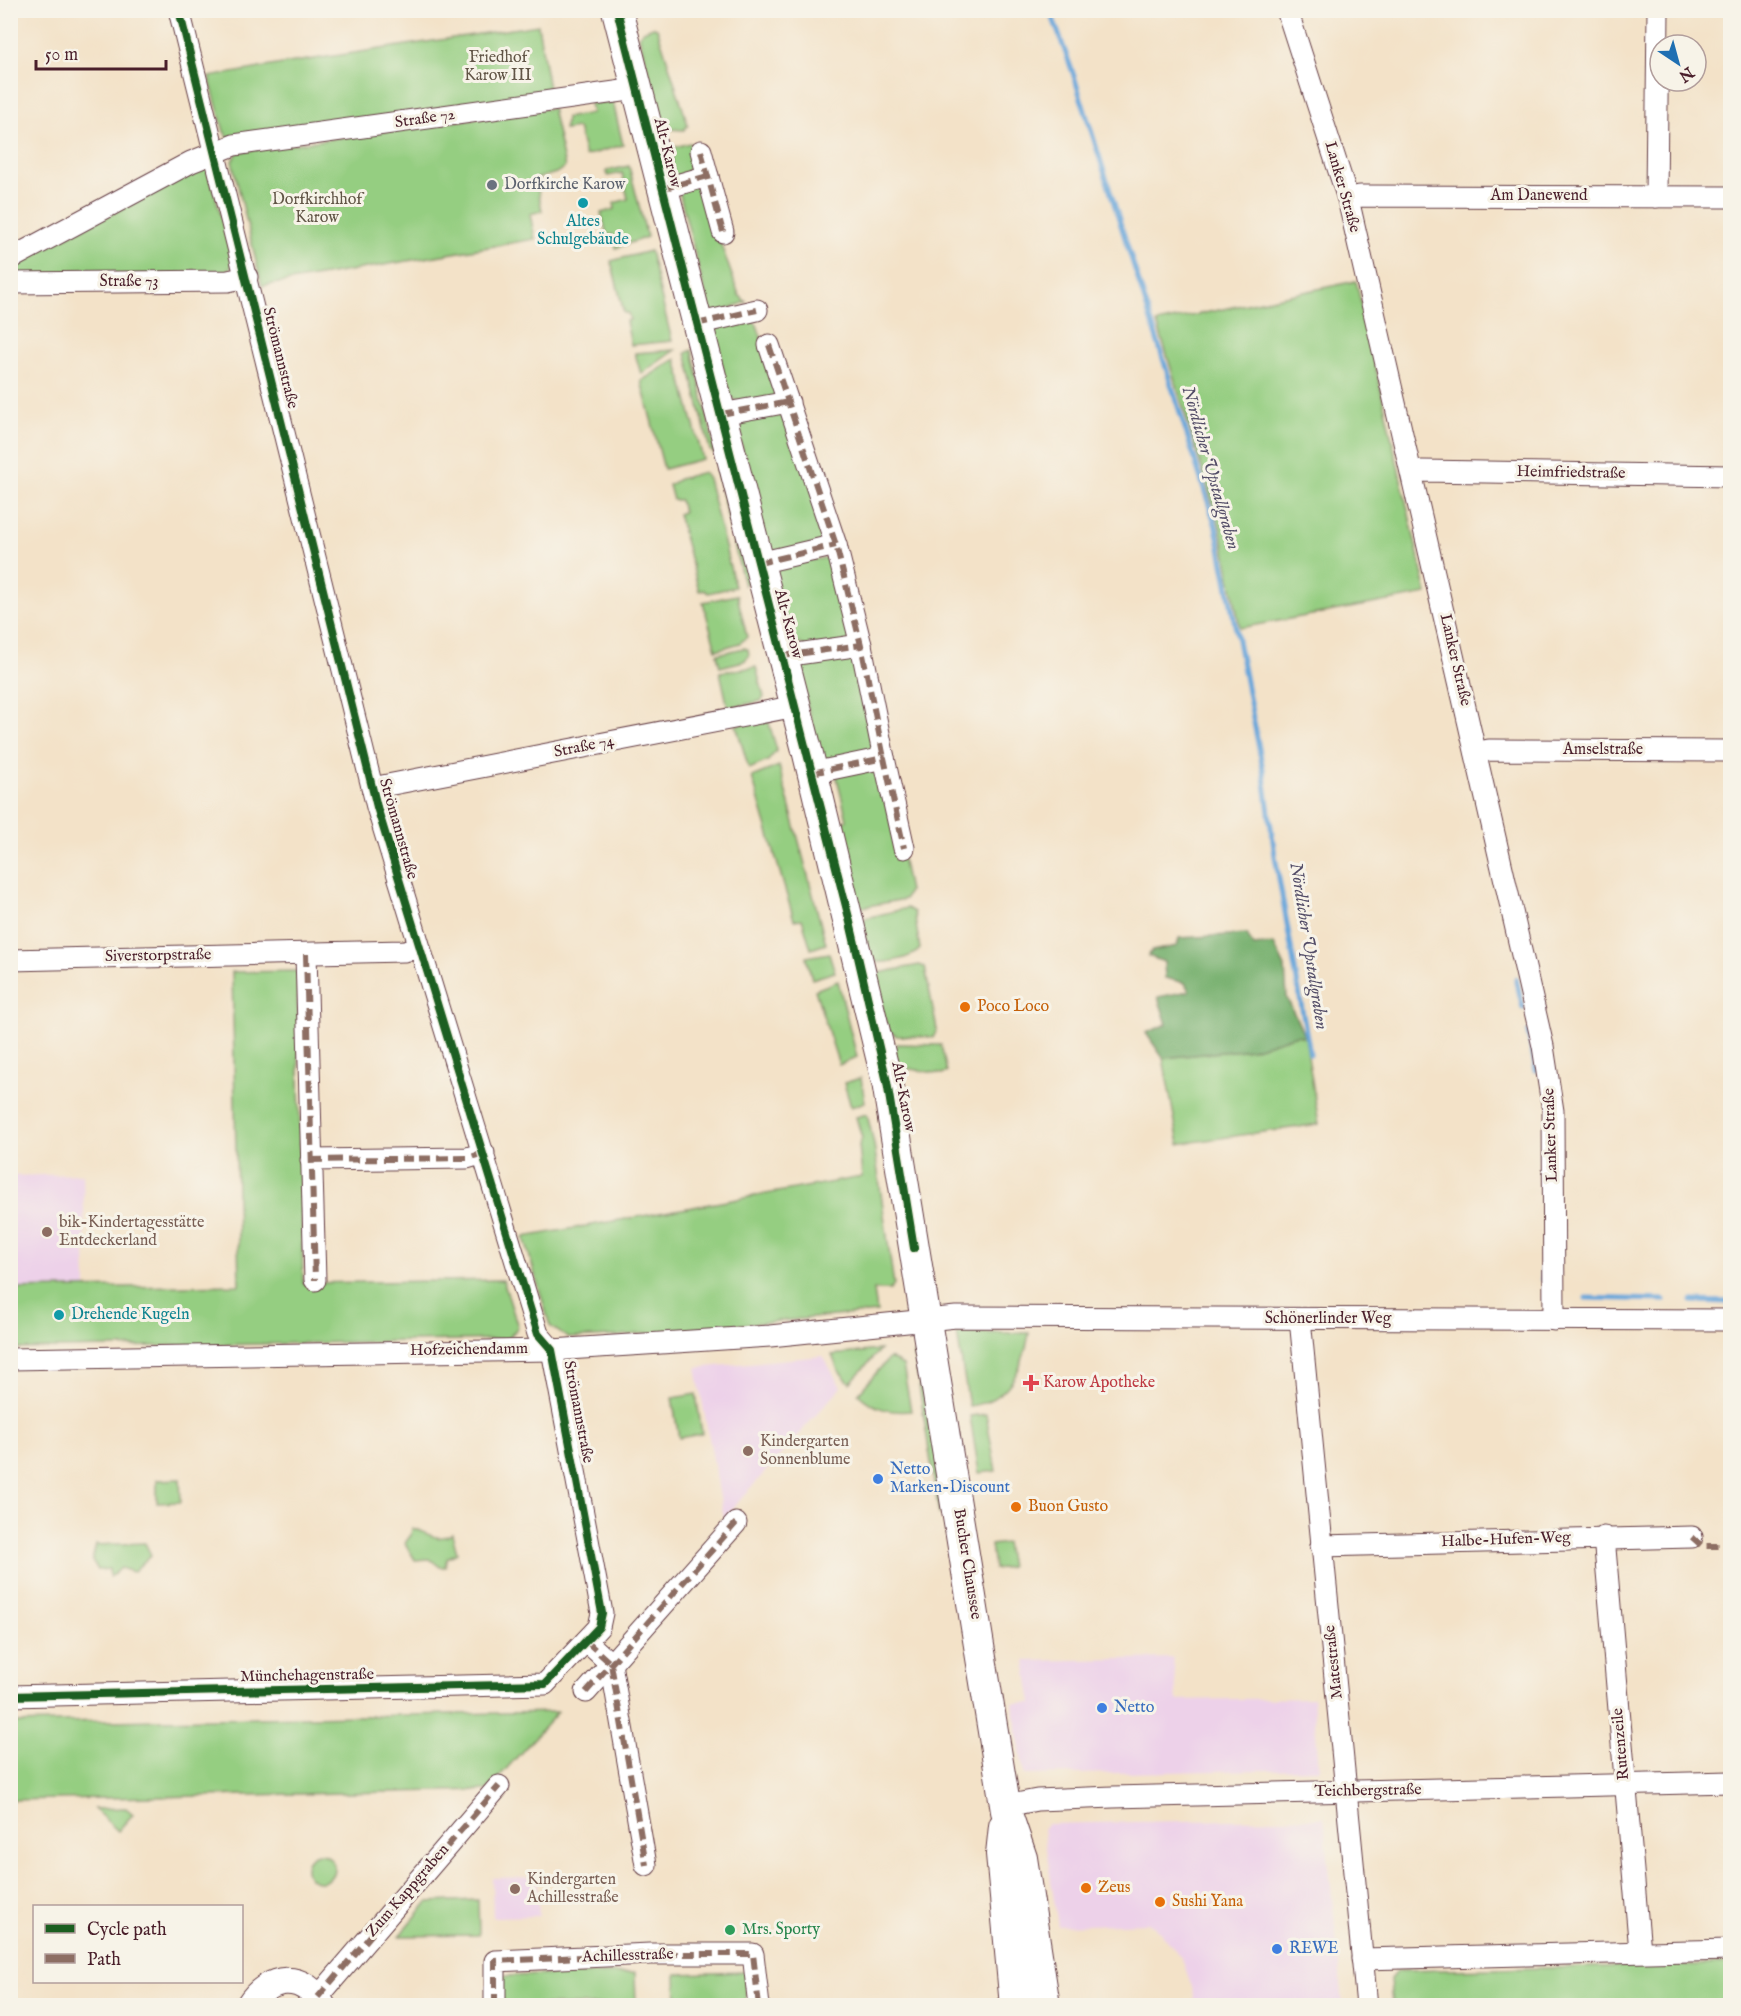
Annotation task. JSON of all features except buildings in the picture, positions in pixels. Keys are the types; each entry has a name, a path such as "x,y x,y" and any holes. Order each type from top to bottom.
{"main road":[{"name":"Alt-Karow","path":"616,10 796,706 888,1082 926,1318"},
{"name":"Bucher Chaussee","path":"926,1318 1006,1808 1022,1858 1045,2006"},
{"name":"Bucher Chaussee","path":"1006,1808 1001,1854 1015,2006"}],"street":[{"name":"Strömannstraße","path":"179,10 372,788 538,1334 552,1350 602,1613 599,1628 586,1641"},
{"name":"Lanker Straße","path":"1287,10 1348,199 1413,473 1549,1077 1553,1111 1554,1320"},
{"path":"1656,196 1658,10"},
{"name":"Straße 72","path":"214,152 234,145 637,89"},
{"name":"Alt-Karow","path":"701,151 723,232"},
{"path":"10,259 214,152"},
{"name":"Alt-Karow","path":"662,189 708,176"},
{"name":"Am Danewend","path":"1348,199 1360,196 1731,197"},
{"name":"Straße 73","path":"10,283 228,281 247,277"},
{"path":"696,324 757,310"},
{"path":"769,345 836,545 861,645 904,848"},
{"path":"721,414 789,402"},
{"name":"Heimfriedstraße","path":"1413,473 1422,471 1731,476"},
{"path":"759,563 836,545"},
{"name":"Alt-Karow","path":"783,656 861,645"},
{"name":"Straße 74","path":"372,788 796,706"},
{"name":"Amselstraße","path":"1476,753 1489,750 1731,751"},
{"path":"812,773 884,758"},
{"name":"Siverstorpstraße","path":"10,960 306,954 404,951 419,948"},
{"path":"306,954 315,1280"},
{"path":"311,1160 457,1158 484,1154"},
{"name":"Schönerlinder Weg","path":"926,1318 1731,1320"},
{"name":"Hofzeichendamm","path":"10,1359 552,1350 770,1336 926,1318"},
{"name":"Matestraße","path":"1300,1318 1321,1546 1348,1791 1367,2006"},
{"path":"586,1692 736,1523"},
{"name":"Halbe-Hufen-Weg","path":"1321,1546 1604,1537 1692,1537"},
{"name":"Rutenzeile","path":"1604,1537 1640,1951"},
{"path":"586,1641 611,1664 646,1865"},
{"name":"Münchehagenstraße","path":"10,1696 545,1684 586,1641"},
{"name":"Teichbergstraße","path":"1006,1808 1037,1800 1113,1797 1731,1782"},
{"name":"Zum Kappgraben","path":"320,2001 499,1786"},
{"path":"1362,1959 1731,1950"},
{"name":"Achillesstraße","path":"495,2006 495,1961 650,1954 753,1954 759,2006"},
{"path":"249,2006 262,1989 281,1981 301,1984 320,2001"}],"shaded area":[{"name":"bik-Kindertagesstätte Entdeckerland","path":"83,1174 86,1288 11,1289 11,1176"},
{"name":"Kindergarten Sonnenblume","path":"823,1356 841,1387 724,1518 696,1368"},
{"path":"1173,1658 1177,1700 1313,1698 1319,1769 1024,1775 1013,1703 1032,1703 1025,1661"},
{"path":"1324,1818 1343,2005 1194,2005 1192,1987 1182,1959 1161,1932 1148,1923 1058,1926 1043,1829 1047,1824"},
{"name":"Kindergarten Achillesstraße","path":"537,1877 539,1916 493,1917 492,1878"}],"green space":[{"name":"Friedhof Karow III","path":"538,25 550,95 229,137 224,132 209,77 288,63"},
{"path":"653,27 657,28 688,125 684,130 668,129 661,124 639,36 643,31"},
{"path":"613,102 623,145 585,156 578,128 564,130 566,118 592,113 590,103"},
{"name":"Dorfkirchhof Karow","path":"552,108 565,167 556,173 536,179 542,211 530,214 535,239 262,286 232,161 238,152"},
{"path":"689,143 694,146 702,175 682,179 674,174 669,155 672,148"},
{"path":"204,166 208,168 234,264 223,275 11,279 11,265"},
{"path":"629,166 647,237 616,248 613,235 607,235 601,213 615,209 614,203 628,199 622,173 608,176 606,171"},
{"path":"699,183 739,295 746,302 716,314 709,309 680,195 683,187"},
{"path":"650,251 672,341 631,345 626,321 630,320 628,313 624,313 611,261"},
{"path":"1356,281 1427,594 1240,628 1220,527 1157,323"},
{"path":"749,318 757,325 780,392 775,399 741,403 729,397 714,333 719,324"},
{"path":"675,350 641,374 635,353"},
{"path":"692,350 716,455 710,450 686,353"},
{"path":"676,359 703,459 664,469 641,381"},
{"path":"780,412 789,418 827,535 821,543 774,554 767,549 738,432 744,418"},
{"path":"716,470 726,470 754,578 744,585"},
{"path":"704,472 708,478 735,587 708,593 704,590 699,591 678,514 683,512 680,500 673,500 669,485 679,479"},
{"path":"831,557 853,632 847,643 808,648 790,639 773,572 779,565"},
{"path":"737,595 747,637 740,643 716,650 703,602"},
{"path":"748,649 749,656 744,661 720,667 717,654"},
{"path":"852,652 874,754 821,760 797,665"},
{"path":"756,667 764,697 761,701 728,708 720,672"},
{"path":"768,720 777,750 768,761 749,769 736,725"},
{"path":"779,766 826,944 811,949 802,919 794,920 752,777"},
{"path":"877,766 884,770 909,891 905,899 858,908 836,823 847,820 836,774"},
{"path":"907,908 914,912 920,949 897,960 876,962 871,960 862,926 866,918"},
{"path":"1247,934 1253,946 1274,944 1285,967 1287,998 1305,1037 1297,1035 1252,1049 1163,1058 1146,1033 1167,1024 1158,997 1189,991 1185,983 1165,978 1164,962 1148,956 1152,951 1177,946 1179,938"},
{"path":"829,953 835,972 812,979 806,957"},
{"path":"919,965 925,967 937,1030 933,1037 897,1036 888,1031 875,978 879,973"},
{"path":"297,971 303,1283 503,1280 518,1327 508,1339 11,1349 10,1289 239,1285 232,972"},
{"path":"838,981 857,1057 839,1065 815,990"},
{"path":"1297,1035 1305,1037 1319,1124 1179,1144 1163,1058 1252,1049"},
{"path":"897,1044 941,1045 947,1072 942,1074 898,1067 894,1049"},
{"path":"861,1078 865,1102 851,1107 844,1083"},
{"path":"867,1114 874,1144 894,1285 890,1290 874,1290 877,1312 617,1336 568,1338 550,1326 524,1237 862,1177 859,1145 862,1138 856,1117"},
{"path":"957,1333 1029,1333 1018,1371 1004,1390 994,1398 969,1406"},
{"path":"880,1350 850,1383 838,1370 832,1355"},
{"path":"923,1353 948,1503 939,1514 914,1354"},
{"path":"889,1358 903,1365 911,1411 883,1409 858,1394"},
{"path":"696,1394 702,1434 679,1438 672,1398"},
{"path":"986,1414 996,1471 979,1473 970,1416"},
{"path":"180,1479 181,1502 157,1503 157,1480"},
{"path":"412,1528 436,1537 452,1534 457,1553 447,1558 445,1567 440,1567 430,1559 415,1560 405,1543 411,1535"},
{"path":"145,1543 151,1555 133,1572 121,1568 110,1577 109,1569 98,1570 92,1560 96,1545"},
{"path":"1006,1543 1010,1567 994,1569 991,1545"},
{"path":"558,1712 487,1790 11,1800 10,1723"},
{"path":"126,1808 133,1814 118,1831 94,1809"},
{"path":"320,1854 330,1858 334,1868 330,1878 320,1882 310,1878 306,1868 310,1858"},
{"path":"478,1900 479,1935 399,1936 428,1902"},
{"path":"1730,1964 1730,2006 1392,2005 1390,1979 1397,1971"},
{"path":"746,1972 746,2005 677,2005 676,1974"},
{"path":"635,1973 636,2005 502,2005 501,1976"}],"waterway":[{"name":"Nördlicher Upstallgraben","path":"1050,10 1073,73 1216,527 1263,769 1275,856 1310,1054"},
{"name":"Nördlicher Upstallgraben","path":"1516,979 1523,1008"},
{"name":"Nördlicher Upstallgraben","path":"1528,1032 1536,1070"},
{"name":"Nördlicher Upstallgraben","path":"1543,1263 1543,1279"},
{"name":"Nördlicher Upstallgraben","path":"1586,1298 1664,1300"},
{"name":"Nördlicher Upstallgraben","path":"1692,1301 1730,1302"}],"marked path":[{"path":"701,151 723,232"},
{"path":"662,189 708,176"},
{"path":"696,324 757,310"},
{"path":"769,345 836,545 861,645 884,758"},
{"path":"721,414 789,402"},
{"path":"759,563 836,545"},
{"path":"783,656 861,645"},
{"path":"812,773 884,758 904,848"},
{"path":"306,954 315,1280"},
{"path":"311,1160 467,1158 484,1153"},
{"path":"586,1692 736,1523"},
{"path":"1692,1537 1702,1546 1730,1546"},
{"path":"586,1641 611,1664 646,1865"},
{"path":"318,1997 499,1786"},
{"path":"495,2006 495,1961 650,1954 753,1954 759,2006"}],"cycle path":[{"path":"10,1696 545,1684 599,1627 602,1613 552,1350 538,1334 377,807 179,10"},
{"path":"617,10 849,918 887,1082 914,1248"}],"place":[{"name":"Dorfkirche Karow","path":"492,185"},
{"name":"Altes Schulgebäude","path":"583,203"},
{"name":"Poco Loco","path":"965,1007"},
{"name":"bik-Kindertagesstätte Entdeckerland","path":"47,1232"},
{"name":"Drehende Kugeln","path":"59,1315"},
{"name":"Karow Apotheke","path":"1031,1383"},
{"name":"Kindergarten Sonnenblume","path":"748,1451"},
{"name":"Netto Marken-Discount","path":"878,1479"},
{"name":"Buon Gusto","path":"1016,1507"},
{"name":"Netto","path":"1102,1708"},
{"name":"Zeus","path":"1086,1888"},
{"name":"Kindergarten Achillesstraße","path":"515,1889"},
{"name":"Sushi Yana","path":"1160,1902"},
{"name":"Mrs. Sporty","path":"730,1930"},
{"name":"REWE","path":"1277,1949"}]}
